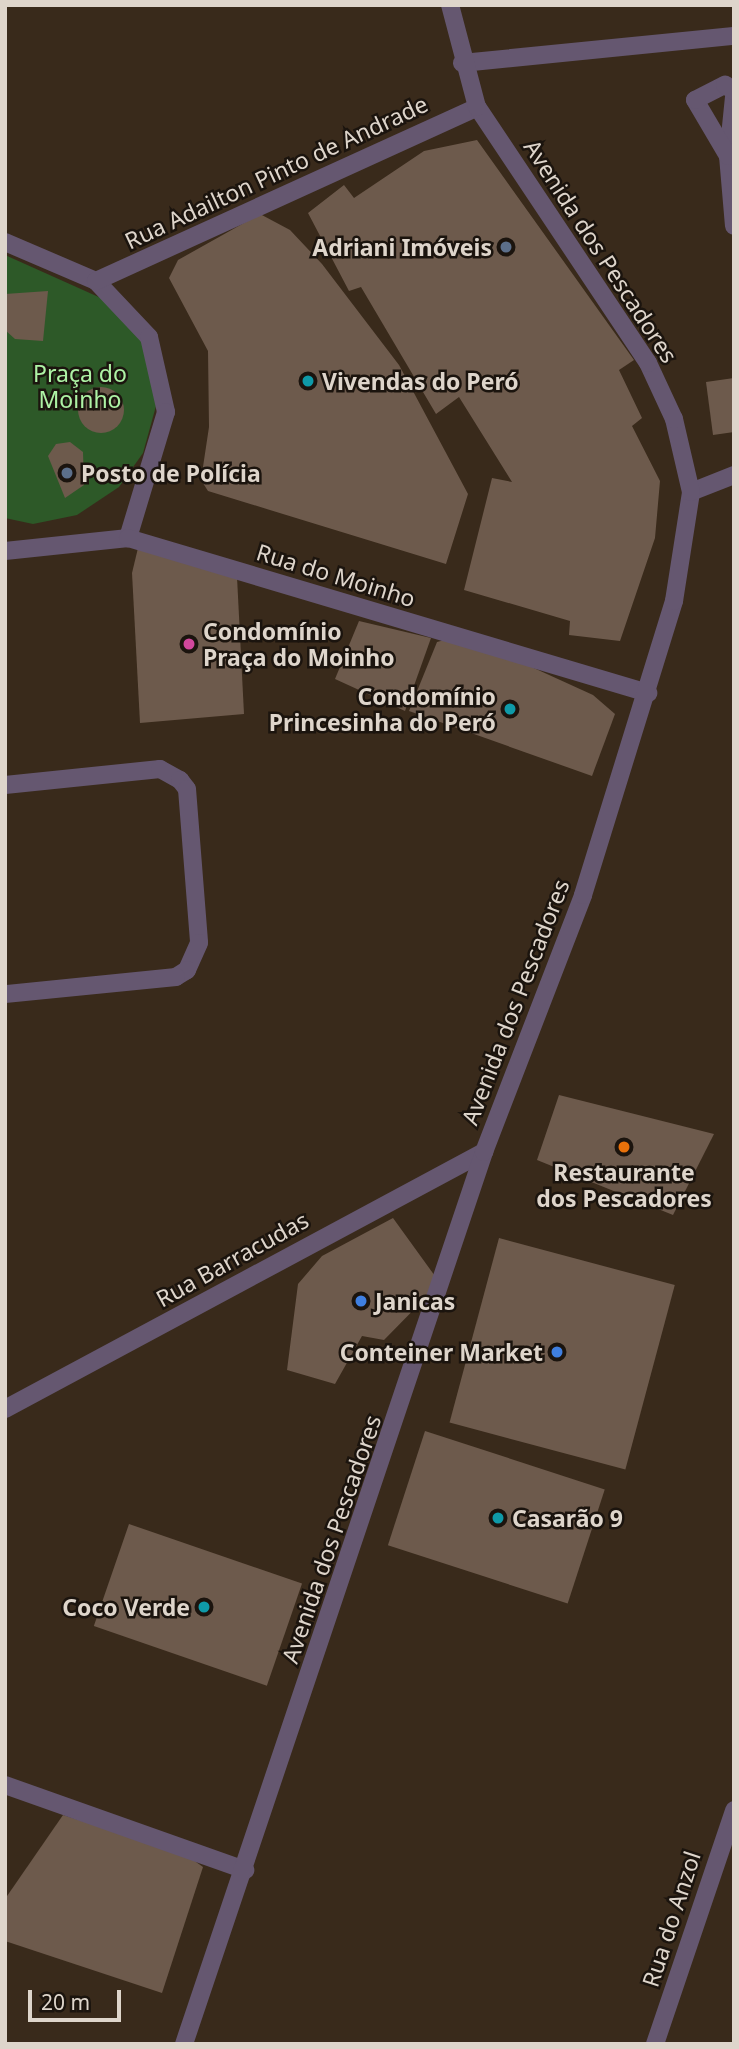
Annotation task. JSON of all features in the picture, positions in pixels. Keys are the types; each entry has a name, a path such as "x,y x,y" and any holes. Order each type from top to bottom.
{"street":[{"name":"Avenida dos Pescadores","path":"184,2044 245,1870 484,1152 583,895 648,693 674,601 691,492 674,419 648,363 477,107 462,63 450,5"},
{"path":"462,63 734,36"},
{"path":"728,156 695,100 725,85 734,91"},
{"path":"734,97 728,156 734,226"},
{"name":"Rua Adailton Pinto de Andrade","path":"96,281 477,107"},
{"path":"5,242 96,281 149,337 161,371 166,412 128,538"},
{"path":"691,492 734,475"},
{"name":"Rua do Moinho","path":"5,551 128,538 648,693"},
{"path":"5,785 160,769 180,780 187,789 199,943 187,970 176,977 5,994"},
{"name":"Rua Barracudas","path":"8,1413 484,1152"},
{"path":"5,1785 245,1870"},
{"name":"Rua do Anzol","path":"656,2044 734,1810"}],"green space":[{"name":"Praça do Moinho","path":"5,255 112,303 137,329 153,366 156,406 143,453 119,487 77,515 33,524 5,518"}],"building":[{"path":"477,140 634,360 619,370 642,418 632,426 660,481 655,538 620,641 569,635 570,621 464,590 492,478 512,482 459,397 436,414 361,287 349,291 308,213 344,185 354,198 424,151"},
{"name":"Vivendas do Peró","path":"260,214 290,230 322,264 399,365 468,494 446,564 208,491 201,480 209,427 208,351 169,278 178,260"},
{"path":"48,291 43,341 15,339 5,330 5,294"},
{"path":"734,378 734,432 713,435 706,382"},
{"path":"101,387 117,394 124,410 117,426 101,433 85,426 78,410 85,394"},
{"name":"Posto de Polícia","path":"70,442 83,452 84,485 65,498 48,456 56,444"},
{"name":"Condomínio Praça do Moinho","path":"138,548 237,577 244,714 140,723 132,573"},
{"path":"359,621 431,638 405,711 335,679"},
{"name":"Condomínio Princesinha do Peró","path":"448,639 494,650 593,695 615,714 592,776 409,711 437,642"},
{"name":"Restaurante dos Pescadores","path":"559,1095 714,1134 673,1215 537,1160"},
{"name":"Janicas","path":"393,1218 440,1283 384,1340 362,1336 335,1384 287,1370 298,1284 322,1256"},
{"name":"Conteiner Market","path":"499,1238 675,1285 625,1470 450,1422"},
{"name":"Casarão 9","path":"425,1431 605,1489 568,1604 388,1545"},
{"name":"Coco Verde","path":"129,1524 302,1584 267,1686 94,1626"},
{"path":"63,1815 185,1854 203,1867 162,1993 5,1941 5,1899"}],"place":[{"name":"Adriani Imóveis","path":"506,247"},
{"name":"Vivendas do Peró","path":"308,381"},
{"name":"Posto de Polícia","path":"67,473"},
{"name":"Condomínio Praça do Moinho","path":"189,644"},
{"name":"Condomínio Princesinha do Peró","path":"510,709"},
{"name":"Restaurante dos Pescadores","path":"624,1147"},
{"name":"Janicas","path":"361,1301"},
{"name":"Conteiner Market","path":"557,1352"},
{"name":"Casarão 9","path":"498,1518"},
{"name":"Coco Verde","path":"204,1607"}]}
